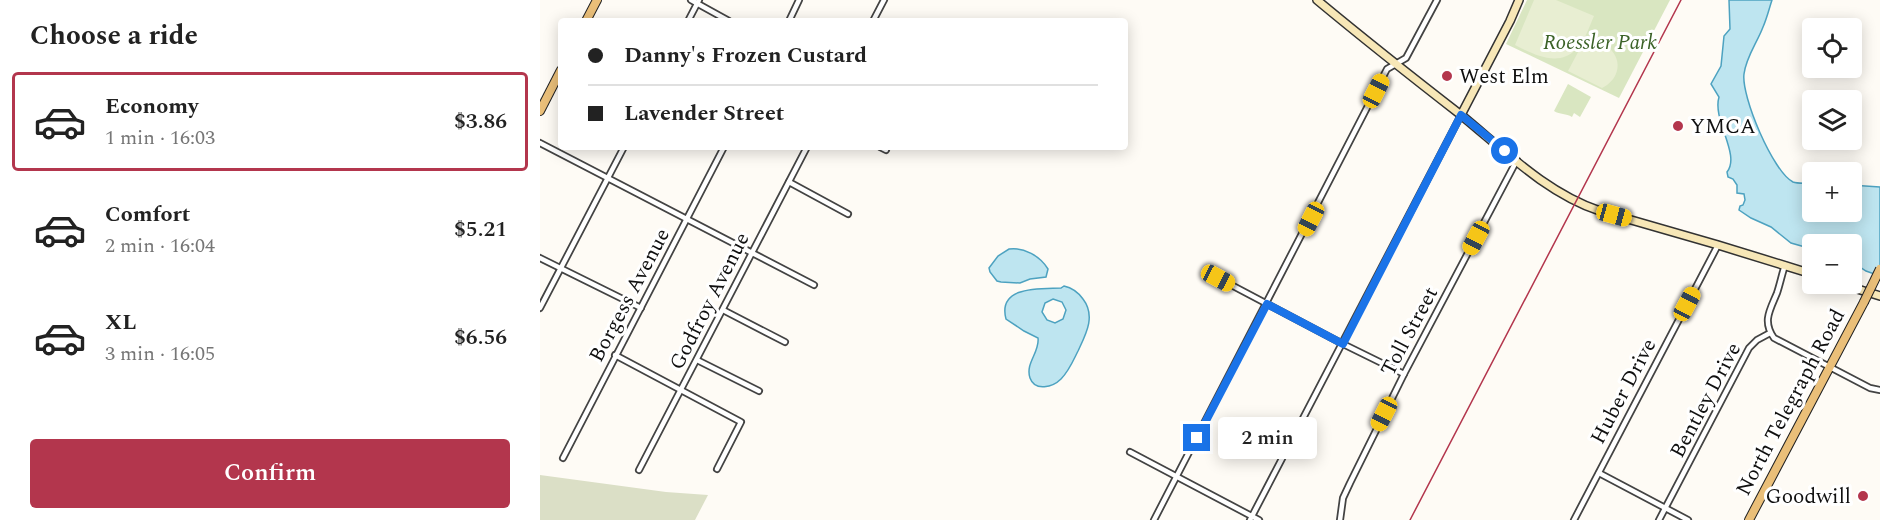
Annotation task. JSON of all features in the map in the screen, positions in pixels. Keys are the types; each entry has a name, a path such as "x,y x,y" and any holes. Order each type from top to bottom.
{"main road":[{"path":"588,18 597,0"},
{"path":"540,111 558,76"},
{"name":"North Telegraph Road","path":"1749,520 1880,269"}],"street":[{"path":"691,0 724,18"},
{"path":"790,18 799,0"},
{"path":"875,18 884,0"},
{"path":"1317,0 1394,64 1555,190 1585,206 1802,271"},
{"path":"1154,520 1387,69 1406,58 1437,0"},
{"path":"1251,518 1519,0"},
{"path":"690,18 698,2"},
{"path":"540,143 814,285"},
{"path":"540,308 622,150"},
{"name":"Borgess Avenue","path":"563,458 722,150"},
{"name":"Godfroy Avenue","path":"639,470 806,150"},
{"name":"Toll Street","path":"1340,520 1343,498 1350,483 1404,374 1517,160"},
{"path":"789,183 848,214"},
{"name":"Huber Drive","path":"1574,520 1718,245"},
{"path":"540,258 641,308"},
{"name":"Bentley Drive","path":"1659,520 1749,348 1757,340 1770,333 1767,315 1778,291 1785,265"},
{"path":"1218,278 1404,374"},
{"path":"1862,290 1880,296"},
{"path":"723,310 785,342"},
{"path":"1770,333 1777,341 1870,388 1880,390"},
{"path":"615,355 741,422 717,469"},
{"path":"698,360 759,391"},
{"path":"1130,452 1251,518 1259,520"},
{"path":"1599,473 1688,520"}],"green space":[{"name":"Roessler Park","path":"1527,0 1670,0 1619,98 1506,44"},
{"path":"1534,0 1556,0 1594,16 1582,42 1569,55 1562,58 1546,57 1515,45"},
{"path":"1590,38 1608,46 1617,61 1615,77 1602,88 1568,71 1585,39"},
{"path":"1568,84 1591,97 1580,117 1574,113 1572,117 1554,111"},
{"path":"540,475 666,492 708,495 695,520 540,520"}],"water":[{"path":"1729,0 1772,0 1744,74 1744,85 1753,115 1776,164 1793,182 1802,183 1802,222 1862,222 1862,186 1880,187 1880,276 1862,268 1862,234 1802,234 1802,246 1791,243 1771,227 1739,210 1745,200 1744,194 1737,193 1737,185 1733,179 1728,177 1731,156 1719,116 1719,97 1711,84 1721,66 1724,36 1730,29"},
{"path":"1009,249 1020,249 1036,256 1048,269 1046,277 1020,283 997,281 989,268 998,256"},
{"path":"1064,286 1073,289 1083,299 1089,312 1088,325 1071,366 1064,376 1058,382 1040,387 1032,382 1029,373 1038,338 1006,319 1005,308 1008,300 1023,291","holes":["1053,299 1062,302 1066,310 1063,319 1055,323 1047,320 1042,312 1045,303"]}],"railway":[{"path":"1410,520 1681,0"}],"place":[{"name":"West Elm","path":"1447,76"},
{"name":"YMCA","path":"1678,126"},
{"name":"Goodwill","path":"1863,496"}],"route":[{"path":"1197,438 1267,304 1343,344 1461,115 1505,151"}]}
